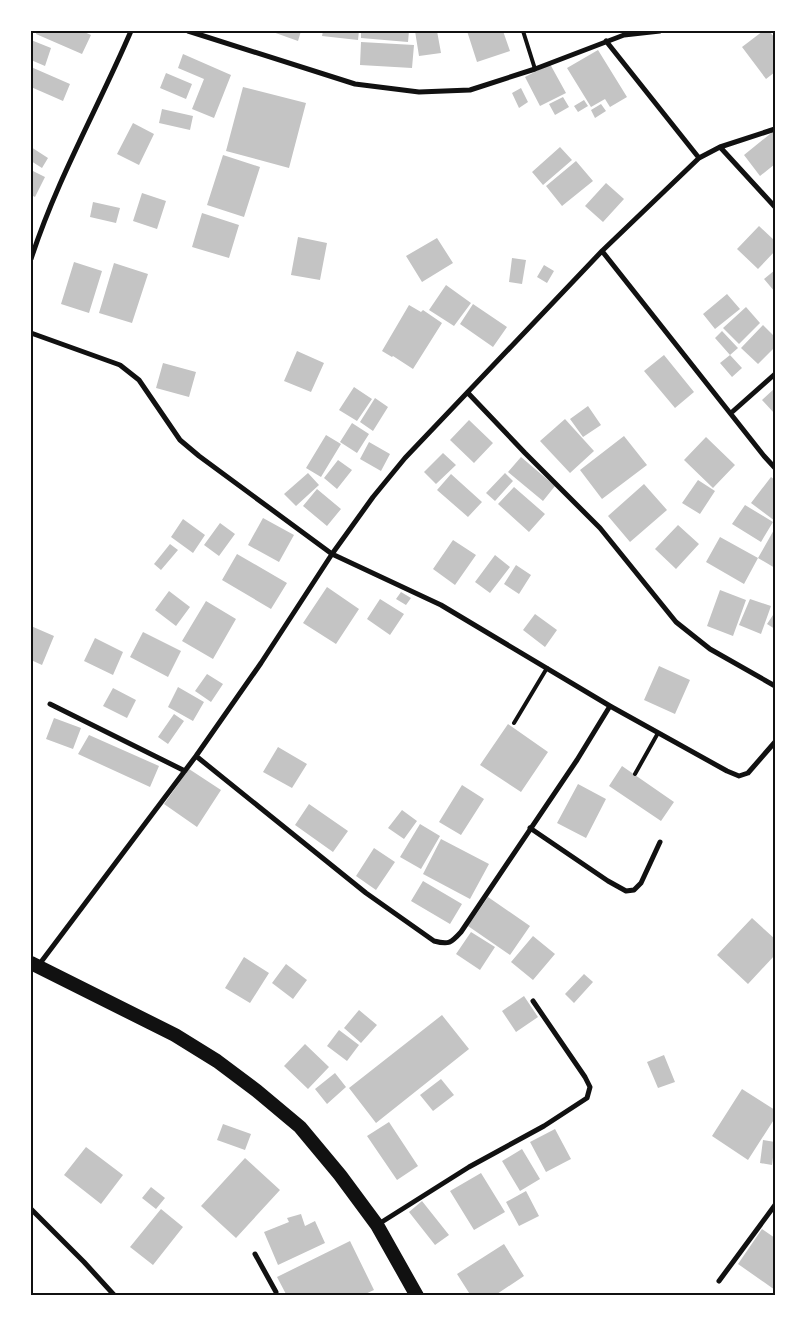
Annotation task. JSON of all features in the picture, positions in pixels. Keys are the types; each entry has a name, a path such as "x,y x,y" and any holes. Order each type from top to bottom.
{"highway":[{"path":"34,965 175,1035 217,1061 257,1091 300,1128 340,1175 377,1225 414,1294"}],"street":[{"path":"31,260 50,204 66,167 131,31"},
{"path":"188,31 356,84 419,92 470,90 536,69 623,33 660,31"},
{"path":"606,41 699,158"},
{"path":"34,965 196,756 261,663 332,554 373,497 405,458 602,251 699,158 720,147 775,129"},
{"path":"720,147 775,207"},
{"path":"602,251 775,468"},
{"path":"31,332 120,365 139,380 180,440 332,554 441,605 610,706 739,776 748,773 775,742"},
{"path":"731,413 775,374"},
{"path":"468,393 600,528 676,622 710,648 775,686"},
{"path":"50,704 185,771"},
{"path":"196,756 366,893 434,941 443,944 452,942 461,932 577,760 610,706"},
{"path":"530,828 608,881 626,891 634,890 641,883 660,842"},
{"path":"377,1225 469,1167 544,1126 587,1098 590,1087 586,1077 534,1000"},
{"path":"719,1281 775,1205"},
{"path":"31,1210 84,1262 115,1296"},
{"path":"255,1254 276,1292 276,1296"}],"lane":[{"path":"523,31 536,69"},
{"path":"514,723 547,668"},
{"path":"635,774 658,733"}],"building":[{"path":"37,31 82,31 91,35 82,54 36,34"},
{"path":"270,31 301,31 298,41"},
{"path":"323,31 359,31 358,40 322,36"},
{"path":"361,31 409,31 408,42 361,38"},
{"path":"415,31 437,31 441,53 419,56"},
{"path":"467,31 503,31 510,51 477,62"},
{"path":"763,31 769,31 775,38 775,72 766,79 742,47"},
{"path":"31,40 51,48 45,66 31,60"},
{"path":"361,42 414,45 412,68 360,65"},
{"path":"598,50 627,97 610,107 605,99 591,107 567,68"},
{"path":"183,54 231,75 214,118 192,109 204,79 178,68"},
{"path":"550,64 566,93 540,106 525,77"},
{"path":"31,67 70,84 63,101 31,87"},
{"path":"166,73 192,84 186,99 160,88"},
{"path":"243,87 306,103 289,168 226,151"},
{"path":"521,88 528,102 519,108 512,93"},
{"path":"563,97 569,107 555,115 549,104"},
{"path":"584,100 588,106 578,112 574,106"},
{"path":"601,104 606,111 595,118 591,110"},
{"path":"162,109 193,116 190,130 159,123"},
{"path":"133,123 154,134 139,165 117,154"},
{"path":"775,130 775,164 760,176 744,155"},
{"path":"31,147 48,158 42,168 31,161"},
{"path":"560,147 572,160 543,185 532,172"},
{"path":"223,155 260,167 244,217 207,205"},
{"path":"576,161 593,181 562,206 546,186"},
{"path":"31,170 45,177 35,197 31,195"},
{"path":"606,183 624,199 603,222 585,206"},
{"path":"142,193 166,201 157,229 133,221"},
{"path":"93,202 120,208 116,223 90,217"},
{"path":"202,213 239,225 229,258 192,247"},
{"path":"759,226 775,241 775,251 758,269 737,249"},
{"path":"298,237 327,243 320,280 291,275"},
{"path":"437,238 453,263 422,282 406,256"},
{"path":"512,258 526,260 522,284 509,282"},
{"path":"74,262 102,271 89,313 61,304"},
{"path":"114,263 148,274 132,323 99,313"},
{"path":"544,265 554,271 547,283 537,277"},
{"path":"775,270 775,292 764,279"},
{"path":"446,285 471,303 454,326 429,310"},
{"path":"727,294 740,309 715,329 703,314"},
{"path":"473,304 507,327 493,347 460,324"},
{"path":"409,305 421,312 423,310 442,323 413,369 382,351"},
{"path":"746,307 760,323 739,344 723,328"},
{"path":"763,325 775,337 775,347 758,364 741,348"},
{"path":"722,331 738,348 730,355 715,338"},
{"path":"297,351 324,363 311,392 284,381"},
{"path":"664,355 694,392 675,408 644,371"},
{"path":"730,355 742,368 732,377 720,363"},
{"path":"163,363 196,372 189,397 156,388"},
{"path":"354,387 372,399 357,421 339,410"},
{"path":"775,388 775,414 762,400"},
{"path":"375,398 388,407 373,431 360,422"},
{"path":"588,406 601,425 583,437 570,419"},
{"path":"565,419 594,451 570,473 540,441"},
{"path":"469,420 493,443 474,463 450,440"},
{"path":"352,423 369,434 357,453 340,442"},
{"path":"326,435 341,444 321,477 306,468"},
{"path":"624,436 647,465 602,499 580,470"},
{"path":"706,437 735,465 713,488 684,460"},
{"path":"369,442 390,454 381,471 360,459"},
{"path":"443,453 456,465 436,484 424,472"},
{"path":"521,457 555,486 543,501 508,472"},
{"path":"338,460 352,470 337,489 324,478"},
{"path":"308,473 319,485 296,506 284,494"},
{"path":"505,473 513,481 495,501 486,493"},
{"path":"451,474 482,502 468,517 437,490"},
{"path":"771,477 775,480 775,521 751,503"},
{"path":"698,480 715,491 700,514 682,503"},
{"path":"644,484 667,510 630,542 608,516"},
{"path":"514,487 545,514 529,532 498,504"},
{"path":"317,489 341,509 327,526 303,506"},
{"path":"745,505 773,522 761,542 732,524"},
{"path":"263,518 294,535 279,562 248,545"},
{"path":"183,519 205,535 193,553 171,537"},
{"path":"220,523 235,534 219,556 204,545"},
{"path":"678,525 699,544 676,569 655,549"},
{"path":"775,528 775,568 758,558"},
{"path":"720,537 758,558 744,584 706,562"},
{"path":"453,540 476,555 455,585 433,569"},
{"path":"170,544 178,550 161,570 154,564"},
{"path":"237,554 287,583 271,609 222,580"},
{"path":"495,555 510,567 490,593 475,582"},
{"path":"516,565 531,575 519,594 504,584"},
{"path":"327,587 359,609 336,644 303,623"},
{"path":"720,590 746,600 733,636 707,626"},
{"path":"169,591 190,607 176,626 155,610"},
{"path":"401,592 411,598 406,605 396,599"},
{"path":"380,599 404,614 390,635 367,619"},
{"path":"750,599 771,606 761,634 739,625"},
{"path":"206,601 236,619 213,659 182,641"},
{"path":"775,612 775,629 767,624"},
{"path":"535,614 557,630 545,647 523,630"},
{"path":"31,626 54,636 42,665 31,660"},
{"path":"143,632 181,651 168,677 130,657"},
{"path":"95,638 123,652 113,675 84,661"},
{"path":"659,666 690,680 675,714 644,700"},
{"path":"207,674 223,684 211,702 195,691"},
{"path":"178,687 204,702 193,721 168,707"},
{"path":"113,688 136,700 127,718 103,706"},
{"path":"174,714 184,721 168,744 158,737"},
{"path":"54,718 81,728 73,749 46,739"},
{"path":"508,724 548,752 521,792 480,765"},
{"path":"89,735 159,766 150,787 78,754"},
{"path":"278,747 307,764 292,788 263,772"},
{"path":"622,766 674,802 661,821 609,786"},
{"path":"189,769 221,790 197,827 164,804"},
{"path":"578,784 606,799 586,838 557,823"},
{"path":"462,785 484,799 461,835 439,822"},
{"path":"309,804 348,831 333,852 295,825"},
{"path":"402,810 417,821 404,839 388,828"},
{"path":"420,824 440,836 421,869 400,857"},
{"path":"441,839 489,864 470,899 423,874"},
{"path":"374,848 395,862 376,890 356,876"},
{"path":"423,881 462,904 450,924 411,901"},
{"path":"488,897 530,926 510,955 468,926"},
{"path":"752,918 775,939 775,955 748,984 717,955"},
{"path":"471,932 495,947 480,970 456,954"},
{"path":"533,936 555,954 533,980 511,962"},
{"path":"244,957 269,973 250,1003 225,988"},
{"path":"286,964 307,980 293,999 272,983"},
{"path":"584,974 593,982 574,1003 565,994"},
{"path":"524,996 538,1017 516,1032 502,1011"},
{"path":"359,1010 377,1025 361,1043 344,1028"},
{"path":"442,1015 469,1049 376,1123 349,1088"},
{"path":"339,1030 359,1045 347,1061 327,1046"},
{"path":"305,1044 329,1067 308,1089 284,1066"},
{"path":"664,1055 675,1082 658,1088 647,1062"},
{"path":"335,1073 346,1087 327,1104 315,1089"},
{"path":"441,1079 454,1095 433,1111 420,1095"},
{"path":"742,1089 775,1110 775,1118 748,1160 712,1136"},
{"path":"389,1122 418,1166 397,1180 367,1136"},
{"path":"223,1124 251,1134 245,1150 217,1140"},
{"path":"555,1129 571,1159 546,1172 530,1142"},
{"path":"763,1140 775,1142 772,1165 760,1163"},
{"path":"86,1147 123,1175 101,1204 64,1175"},
{"path":"522,1149 540,1179 520,1191 502,1161"},
{"path":"245,1158 280,1190 236,1238 201,1206"},
{"path":"481,1173 505,1212 474,1230 450,1191"},
{"path":"151,1187 165,1198 156,1209 142,1198"},
{"path":"526,1191 539,1216 519,1226 506,1202"},
{"path":"422,1201 449,1235 435,1245 409,1212"},
{"path":"161,1209 183,1227 153,1265 130,1247"},
{"path":"301,1214 305,1226 315,1221 325,1243 278,1265 264,1232 289,1222 287,1218"},
{"path":"762,1229 775,1238 775,1290 738,1264"},
{"path":"350,1241 374,1290 361,1296 287,1296 277,1277"},
{"path":"504,1244 524,1276 494,1296 471,1296 457,1274"}]}
